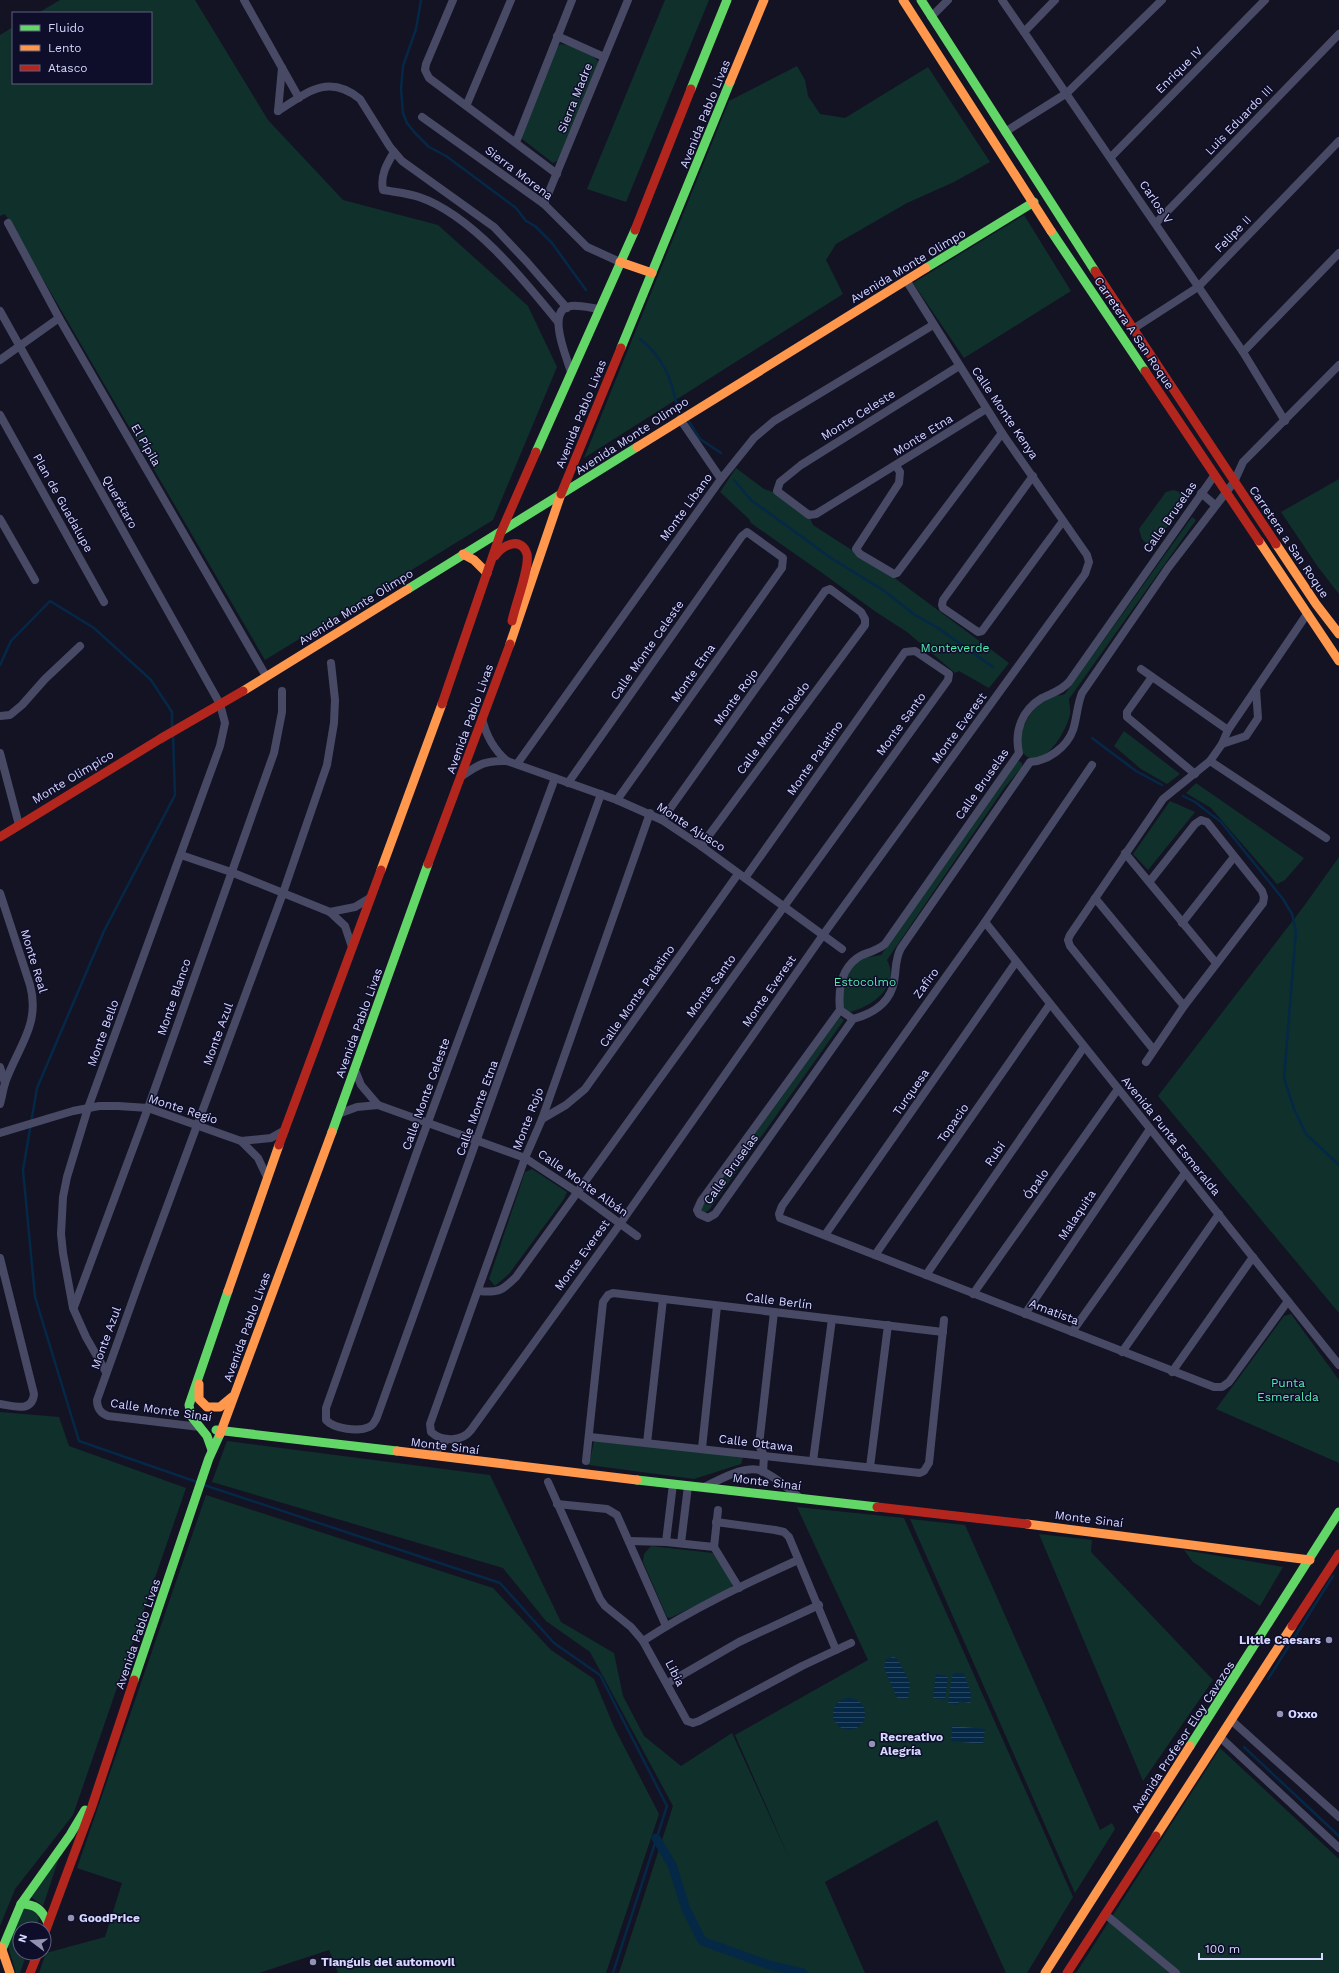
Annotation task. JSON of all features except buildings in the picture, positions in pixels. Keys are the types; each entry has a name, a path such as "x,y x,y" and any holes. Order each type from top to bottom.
{"main road":[{"name":"Avenida Pablo Livas","path":"492,559 501,532 639,220 727,0"},
{"name":"Avenida Pablo Livas","path":"49,1921 101,1779 210,1454 222,1431 355,1070 432,852 462,776 509,647 560,496 764,0"},
{"name":"Carretera A San Roque","path":"903,0 953,80 1034,202 1049,228 1202,456 1225,493 1337,656"},
{"path":"911,0 922,14 931,17 931,32 953,67 953,80"},
{"name":"Carretera A San Roque","path":"921,0 1005,132 1234,482"},
{"name":"Avenida Monte Olimpo","path":"160,739 194,721 462,554 560,496 680,419 1034,202"},
{"path":"620,262 652,273"},
{"name":"Carretera a San Roque","path":"1234,482 1316,604 1339,634"},
{"path":"210,1454 208,1438 191,1416 189,1409 200,1375 267,1177 372,896 444,698 492,559 503,546 511,543 523,548 527,556 515,604 509,647"},
{"path":"462,554 474,560 487,573"},
{"name":"Monte Olimpico","path":"0,837 160,739"},
{"path":"200,1375 199,1399 210,1408 218,1409 224,1406 237,1390"},
{"name":"Calle Monte Sinaí","path":"200,1427 222,1431"},
{"name":"Monte Sinaí","path":"222,1431 688,1486 1065,1528 1310,1560"},
{"name":"Avenida Profesor Eloy Cavazos","path":"1045,1973 1310,1560 1339,1512"},
{"path":"1067,1973 1231,1720 1336,1565 1339,1554"},
{"name":"Avenida Pablo Livas","path":"0,1950 21,1904 74,1829 101,1779"},
{"path":"21,1904 38,1906 42,1910 47,1921"},
{"path":"1054,1973 1062,1947"},
{"path":"0,1950 10,1973"},
{"path":"30,1973 35,1961"}],"street":[{"path":"244,0 299,98"},
{"path":"453,0 426,64 425,70 429,78 467,104 558,174"},
{"path":"467,104 511,0"},
{"path":"516,142 572,0"},
{"name":"Sierra Madre","path":"544,204 558,174 628,0"},
{"path":"931,17 948,0"},
{"name":"Carlos V","path":"1002,0 1111,157 1198,288 1243,352 1285,421"},
{"path":"1024,32 1055,0"},
{"path":"1005,132 1067,93 1162,0"},
{"name":"Enrique IV","path":"1111,157 1265,0"},
{"name":"Luis Eduardo III","path":"1156,223 1339,34"},
{"path":"557,36 604,58"},
{"path":"282,68 278,111 312,89 322,86 334,87 355,95 360,99 394,152 402,161 494,227 567,308"},
{"name":"Sierra Morena","path":"422,117 544,204 583,245 593,251 620,262"},
{"name":"Felipe II","path":"1133,329 1198,288 1339,141"},
{"path":"394,152 385,169 382,182 383,190 419,197 449,213 470,229 516,271 558,322"},
{"name":"El Pípila","path":"8,223 59,318 266,676"},
{"path":"1243,352 1339,253"},
{"name":"Calle Monte Kenya","path":"906,280 986,409 1087,555"},
{"path":"571,372 558,328 558,318 564,309 571,306 599,308"},
{"name":"Querétaro","path":"0,312 220,704"},
{"path":"0,360 59,318"},
{"name":"Monte Líbano","path":"517,764 721,479 754,438 774,421 933,325"},
{"path":"1019,753 1030,762 1039,761 1058,750 1070,736 1077,706 1082,693 1168,568 1234,482 1243,462 1339,365"},
{"name":"Monte Celeste","path":"809,515 777,491 780,482 801,465 959,366"},
{"name":"Monte Etna","path":"809,515 816,514 896,466 986,409"},
{"name":"Plan de Guadalupe","path":"0,415 104,602"},
{"path":"680,419 721,479"},
{"path":"896,466 900,472 899,483 857,548 857,552 892,574 897,573 1002,433"},
{"path":"1033,476 943,600 942,605 944,608 978,632 982,631 1063,521"},
{"name":"Calle Bruselas","path":"853,1019 714,1214 708,1218 699,1214 697,1210 701,1201 840,1010 840,986 848,967 861,956 880,948 885,944 1019,753 1017,735 1023,718 1035,703 1061,690 1069,682 1214,476"},
{"path":"1201,493 1215,505"},
{"path":"0,519 35,580"},
{"name":"Monte Etna","path":"617,800 782,568 783,558 747,532"},
{"name":"Calle Monte Celeste","path":"568,783 742,536 747,532"},
{"name":"Monte Everest","path":"447,1439 463,1438 471,1430 620,1224 822,936 1085,574 1089,562 1087,555"},
{"name":"Calle Monte Toledo","path":"701,846 865,625 865,620 861,612 830,589"},
{"name":"Monte Rojo","path":"662,820 825,591 830,589"},
{"path":"1153,1049 1070,946 1068,940 1125,853 1163,799 1210,761 1222,744 1228,730 1307,614"},
{"path":"0,716 10,715 22,705 45,679 80,646"},
{"name":"Monte Santo","path":"479,1291 493,1293 500,1291 516,1278 783,906 948,680 949,674 914,651 905,652"},
{"name":"Monte Palatino","path":"742,876 905,652"},
{"name":"Monte Azul","path":"98,1408 98,1395 106,1372 283,893 327,765 334,723 335,700 331,663"},
{"path":"1141,669 1228,730"},
{"path":"1152,677 1127,712 1127,717 1195,774"},
{"path":"1222,744 1246,736 1258,718 1256,689"},
{"name":"Monte Blanco","path":"73,1308 148,1108 274,753 282,712 282,691"},
{"name":"Monte Bello","path":"106,1372 86,1337 73,1308 63,1254 62,1212 67,1177 88,1108 224,733 224,716 220,704"},
{"path":"482,718 484,729 491,744 507,761"},
{"path":"0,753 19,825"},
{"name":"Monte Ajusco","path":"462,776 481,763 494,760 507,761 650,813 701,846 822,936 842,949"},
{"path":"1210,761 1326,838"},
{"path":"840,1010 853,1019 875,1011 888,998 894,983 896,959 901,948 1030,762"},
{"name":"Zafiro","path":"779,1214 782,1206 985,922 1092,765"},
{"name":"Calle Monte Celeste","path":"370,1427 359,1429 338,1427 326,1420 326,1408 555,778"},
{"name":"Calle Monte Etna","path":"370,1427 377,1417 478,1141 601,794"},
{"name":"Monte Rojo","path":"447,1439 431,1432 430,1424 479,1291 525,1158 542,1119 650,813"},
{"path":"1146,1062 1153,1049 1184,1006 1263,903 1264,897 1262,891 1207,822 1201,820 1195,824 1150,881"},
{"path":"1125,853 1150,881 1182,923 1216,963"},
{"path":"181,855 231,872 330,912 345,926 352,947"},
{"path":"1182,923 1234,857"},
{"name":"Calle Monte Palatino","path":"542,1119 566,1106 585,1089 742,876"},
{"name":"Monte Real","path":"0,893 34,998 34,1011 31,1024 5,1082 0,1104"},
{"path":"330,912 355,907 372,896"},
{"path":"1095,898 1184,1006"},
{"name":"Avenida Punta Esmeralda","path":"985,922 1339,1365"},
{"name":"Turquesa","path":"825,1235 1016,962"},
{"name":"Topacio","path":"875,1255 1050,1004"},
{"name":"Rubí","path":"926,1275 1084,1047"},
{"path":"0,1067 5,1082"},
{"name":"Calle Monte Albán","path":"355,1070 361,1085 378,1105"},
{"name":"Ópalo","path":"974,1294 1118,1089"},
{"name":"Calle Monte Albán","path":"338,1114 357,1107 378,1105 525,1158 577,1192 637,1236"},
{"name":"Monte Regio","path":"0,1133 88,1108 131,1106 148,1108 241,1141 258,1158 267,1177"},
{"name":"Malaquita","path":"1024,1314 1150,1129"},
{"name":"Monte Regio","path":"241,1141 271,1138 284,1130"},
{"path":"1072,1332 1185,1173"},
{"name":"Amatista","path":"779,1214 780,1218 785,1221 825,1235 1209,1386 1222,1387 1229,1382 1288,1301"},
{"path":"1122,1352 1219,1214"},
{"path":"0,1258 34,1389 32,1403 29,1406 22,1407 0,1404"},
{"path":"1172,1372 1254,1258"},
{"name":"Calle Berlín","path":"590,1436 604,1302 608,1295 613,1293 832,1319 888,1324 943,1332"},
{"path":"647,1443 663,1299"},
{"path":"702,1448 717,1306"},
{"path":"763,1472 764,1456 759,1445 774,1312"},
{"path":"813,1462 832,1319"},
{"path":"943,1332 944,1320"},
{"path":"870,1467 888,1324"},
{"name":"Calle Ottawa","path":"590,1436 920,1473 927,1468 929,1463 943,1332"},
{"name":"Calle Monte Sinaí","path":"98,1408 104,1414 114,1417 200,1427"},
{"path":"586,1461 590,1436"},
{"path":"432,1456 447,1439"},
{"path":"750,1470 752,1454 759,1445"},
{"path":"703,1487 750,1470 763,1472 801,1498"},
{"name":"Libia","path":"548,1482 600,1599 605,1606 631,1627 643,1641 668,1683 685,1718 690,1722 696,1722 851,1643"},
{"path":"666,1542 673,1484"},
{"path":"681,1543 688,1486"},
{"path":"557,1504 607,1509 617,1515 666,1626"},
{"path":"718,1510 714,1547 739,1588"},
{"path":"716,1522 784,1532 788,1537 818,1605 836,1650"},
{"path":"629,1541 681,1543 714,1547"},
{"path":"643,1641 666,1626 739,1588 798,1560"},
{"path":"668,1683 739,1642 818,1605"},
{"path":"1231,1720 1339,1817"},
{"path":"1220,1737 1339,1848"},
{"path":"1105,1914 1176,1973"}],"green space":[{"path":"60,0 195,0 268,120 343,200 438,225 528,306 557,367 493,520 265,660 5,214 0,216 0,35 12,28 12,84 152,84 152,12 40,12"},
{"path":"665,0 709,0 626,202 587,189"},
{"path":"561,44 572,46 587,52 599,63 561,153 557,161 553,163 521,138 556,47"},
{"path":"797,66 805,80 808,96 820,114 845,118 928,67 990,162 954,182 907,203 836,244 826,260 843,294 584,458 729,101"},
{"path":"1024,215 1071,291 964,358 913,283"},
{"name":"Monteverde","path":"736,468 764,489 773,492 809,516 813,525 892,576 1009,663 989,688 959,671 955,673 907,632 876,612 751,523 749,519 720,492"},
{"path":"1339,479 1339,594 1318,567 1281,512"},
{"path":"1173,490 1180,492 1186,502 1154,544 1147,544 1142,539 1139,529 1166,492"},
{"path":"1192,517 1196,520 1069,699 1070,714 1068,721 1054,746 1040,758 1032,758 1025,755 1021,750 1021,736 1023,728 1031,713 1046,699 1065,694"},
{"path":"1124,731 1180,774 1167,784 1141,769 1114,746"},
{"name":"Estocolmo","path":"1019,761 1022,763 1022,767 1005,787 887,960 890,970 890,979 886,988 880,996 872,1002 853,1011 844,1013 841,995 846,975 859,959 881,955 1016,762"},
{"path":"1196,783 1304,858 1285,880 1277,884 1211,808 1186,793"},
{"path":"1170,801 1195,812 1148,870 1133,854"},
{"path":"1339,857 1339,1313 1158,1096 1304,906"},
{"path":"840,1017 844,1020 709,1210 704,1213 700,1209"},
{"path":"532,1169 567,1192 564,1199 509,1274 495,1286 489,1279 525,1172"},
{"name":"Punta Esmeralda","path":"1291,1314 1339,1380 1339,1463 1216,1409 1284,1316"},
{"path":"0,1412 59,1417 69,1446 186,1488 73,1815 15,1889 0,1926"},
{"path":"227,1441 490,1475 561,1622 614,1653 623,1696 644,1736 681,1766 732,1733 790,1860 735,1735 868,1660 797,1507 904,1518 1073,1897 1027,1973 1006,1973 937,1820 825,1882 865,1973 619,1973 673,1806 590,1652 546,1621 503,1568 212,1482"},
{"path":"594,1441 743,1457 741,1464 694,1479 589,1465"},
{"path":"206,1495 493,1588 551,1650 594,1679 614,1727 659,1814 606,1973 338,1973 329,1950 259,1973 39,1973 43,1961 52,1961 52,1951 105,1937 122,1883 77,1868"},
{"path":"910,1519 965,1525 1100,1830 1112,1823 1115,1829 1075,1893"},
{"path":"1039,1534 1092,1540 1091,1552 1213,1680 1143,1781"},
{"path":"651,1546 713,1553 733,1583 731,1588 670,1618 667,1617 643,1562 644,1554"},
{"path":"1184,1550 1283,1567 1260,1606 1193,1562"},
{"path":"1220,1748 1339,1859 1339,1973 1076,1973"},
{"path":"61,1852 43,1906 31,1897"},
{"path":"28,1907 38,1914 38,1921 17,1921 20,1912"},
{"path":"12,1935 12,1960 8,1946"},
{"path":"12,1961 24,1961 20,1973 16,1973"}],"water":[{"path":"894,1657 898,1660 910,1683 908,1699 897,1698 884,1668 886,1659"},
{"path":"955,1673 964,1673 971,1694 970,1703 959,1701 958,1705 948,1703 952,1675"},
{"path":"936,1674 948,1676 945,1700 933,1698"},
{"path":"846,1698 852,1698 862,1705 865,1714 864,1720 858,1727 852,1730 846,1730 836,1723 833,1717 833,1711 840,1701"},
{"path":"952,1726 985,1729 983,1744 951,1741"}],"waterway":[{"path":"421,0 416,29 403,66 401,89 403,113 407,123 429,147 446,156 516,208 526,221 535,226 552,243 586,290"},
{"path":"640,339 656,354 666,370 673,388 678,409"},
{"path":"688,420 700,439 721,453"},
{"path":"734,480 751,500 831,558 883,590 915,615 938,628 993,667"},
{"path":"0,665 11,641 50,601 94,628 151,680 172,712 172,729"},
{"path":"173,736 175,795 104,931 37,1088 23,1170 35,1297 79,1441 197,1482"},
{"path":"1092,738 1136,771 1162,785"},
{"path":"1183,796 1195,802 1221,822 1283,899 1292,914 1296,931 1284,1078 1294,1109 1306,1134 1339,1165"},
{"path":"204,1485 500,1583 554,1643 600,1675 667,1806 613,1973"},
{"path":"1268,1679 1333,1576"},
{"path":"1244,1747 1339,1836"},
{"path":"656,1838 672,1865 686,1909 702,1941 769,1965 803,1973"}],"traffic: fast":[{"path":"691,89 727,0"},
{"path":"921,0 1095,271"},
{"path":"621,348 730,82"},
{"path":"926,268 1034,202"},
{"path":"536,452 635,230"},
{"path":"1051,231 1145,371"},
{"path":"408,589 637,447"},
{"path":"332,1132 428,864"},
{"path":"212,1450 207,1436 191,1416 189,1405 228,1291"},
{"path":"216,1430 397,1451"},
{"path":"134,1680 209,1458 220,1434"},
{"path":"637,1480 877,1507"},
{"path":"1190,1746 1339,1512"},
{"path":"0,1954 21,1904 70,1835 85,1810"},
{"path":"21,1904 35,1907 41,1911 47,1921"}],"traffic: slow":[{"path":"730,82 764,0"},
{"path":"903,0 1051,231"},
{"path":"620,262 652,273"},
{"path":"637,447 926,268"},
{"path":"510,644 561,494"},
{"path":"1259,541 1339,661"},
{"path":"1276,544 1316,604 1339,634"},
{"path":"463,554 474,560 487,573"},
{"path":"243,691 408,589"},
{"path":"381,870 442,704"},
{"path":"220,1434 332,1132"},
{"path":"228,1291 279,1145"},
{"path":"199,1384 199,1399 207,1407 220,1407 232,1397"},
{"path":"397,1451 637,1480"},
{"path":"1027,1524 1310,1560"},
{"path":"1156,1836 1292,1626"},
{"path":"1045,1973 1190,1746"},
{"path":"1,1947 10,1973"}],"traffic: jam":[{"path":"635,230 691,89"},
{"path":"1095,271 1276,544"},
{"path":"561,494 621,348"},
{"path":"1145,371 1259,541"},
{"path":"442,704 501,532 536,452"},
{"path":"495,556 498,552 511,544 520,545 524,548 527,554 524,577 512,621"},
{"path":"428,864 510,644"},
{"path":"0,837 160,739 243,691"},
{"path":"279,1145 381,870"},
{"path":"877,1507 1027,1524"},
{"path":"1292,1626 1339,1554"},
{"path":"49,1921 92,1806 134,1680"},
{"path":"1067,1973 1156,1836"},
{"path":"30,1973 35,1961"}],"place":[{"name":"Little Caesars","path":"1329,1640"},
{"name":"Oxxo","path":"1280,1714"},
{"name":"Recreativo Alegría","path":"872,1744"},
{"name":"GoodPrice","path":"71,1918"},
{"name":"Tianguis del automovil","path":"313,1962"}]}
